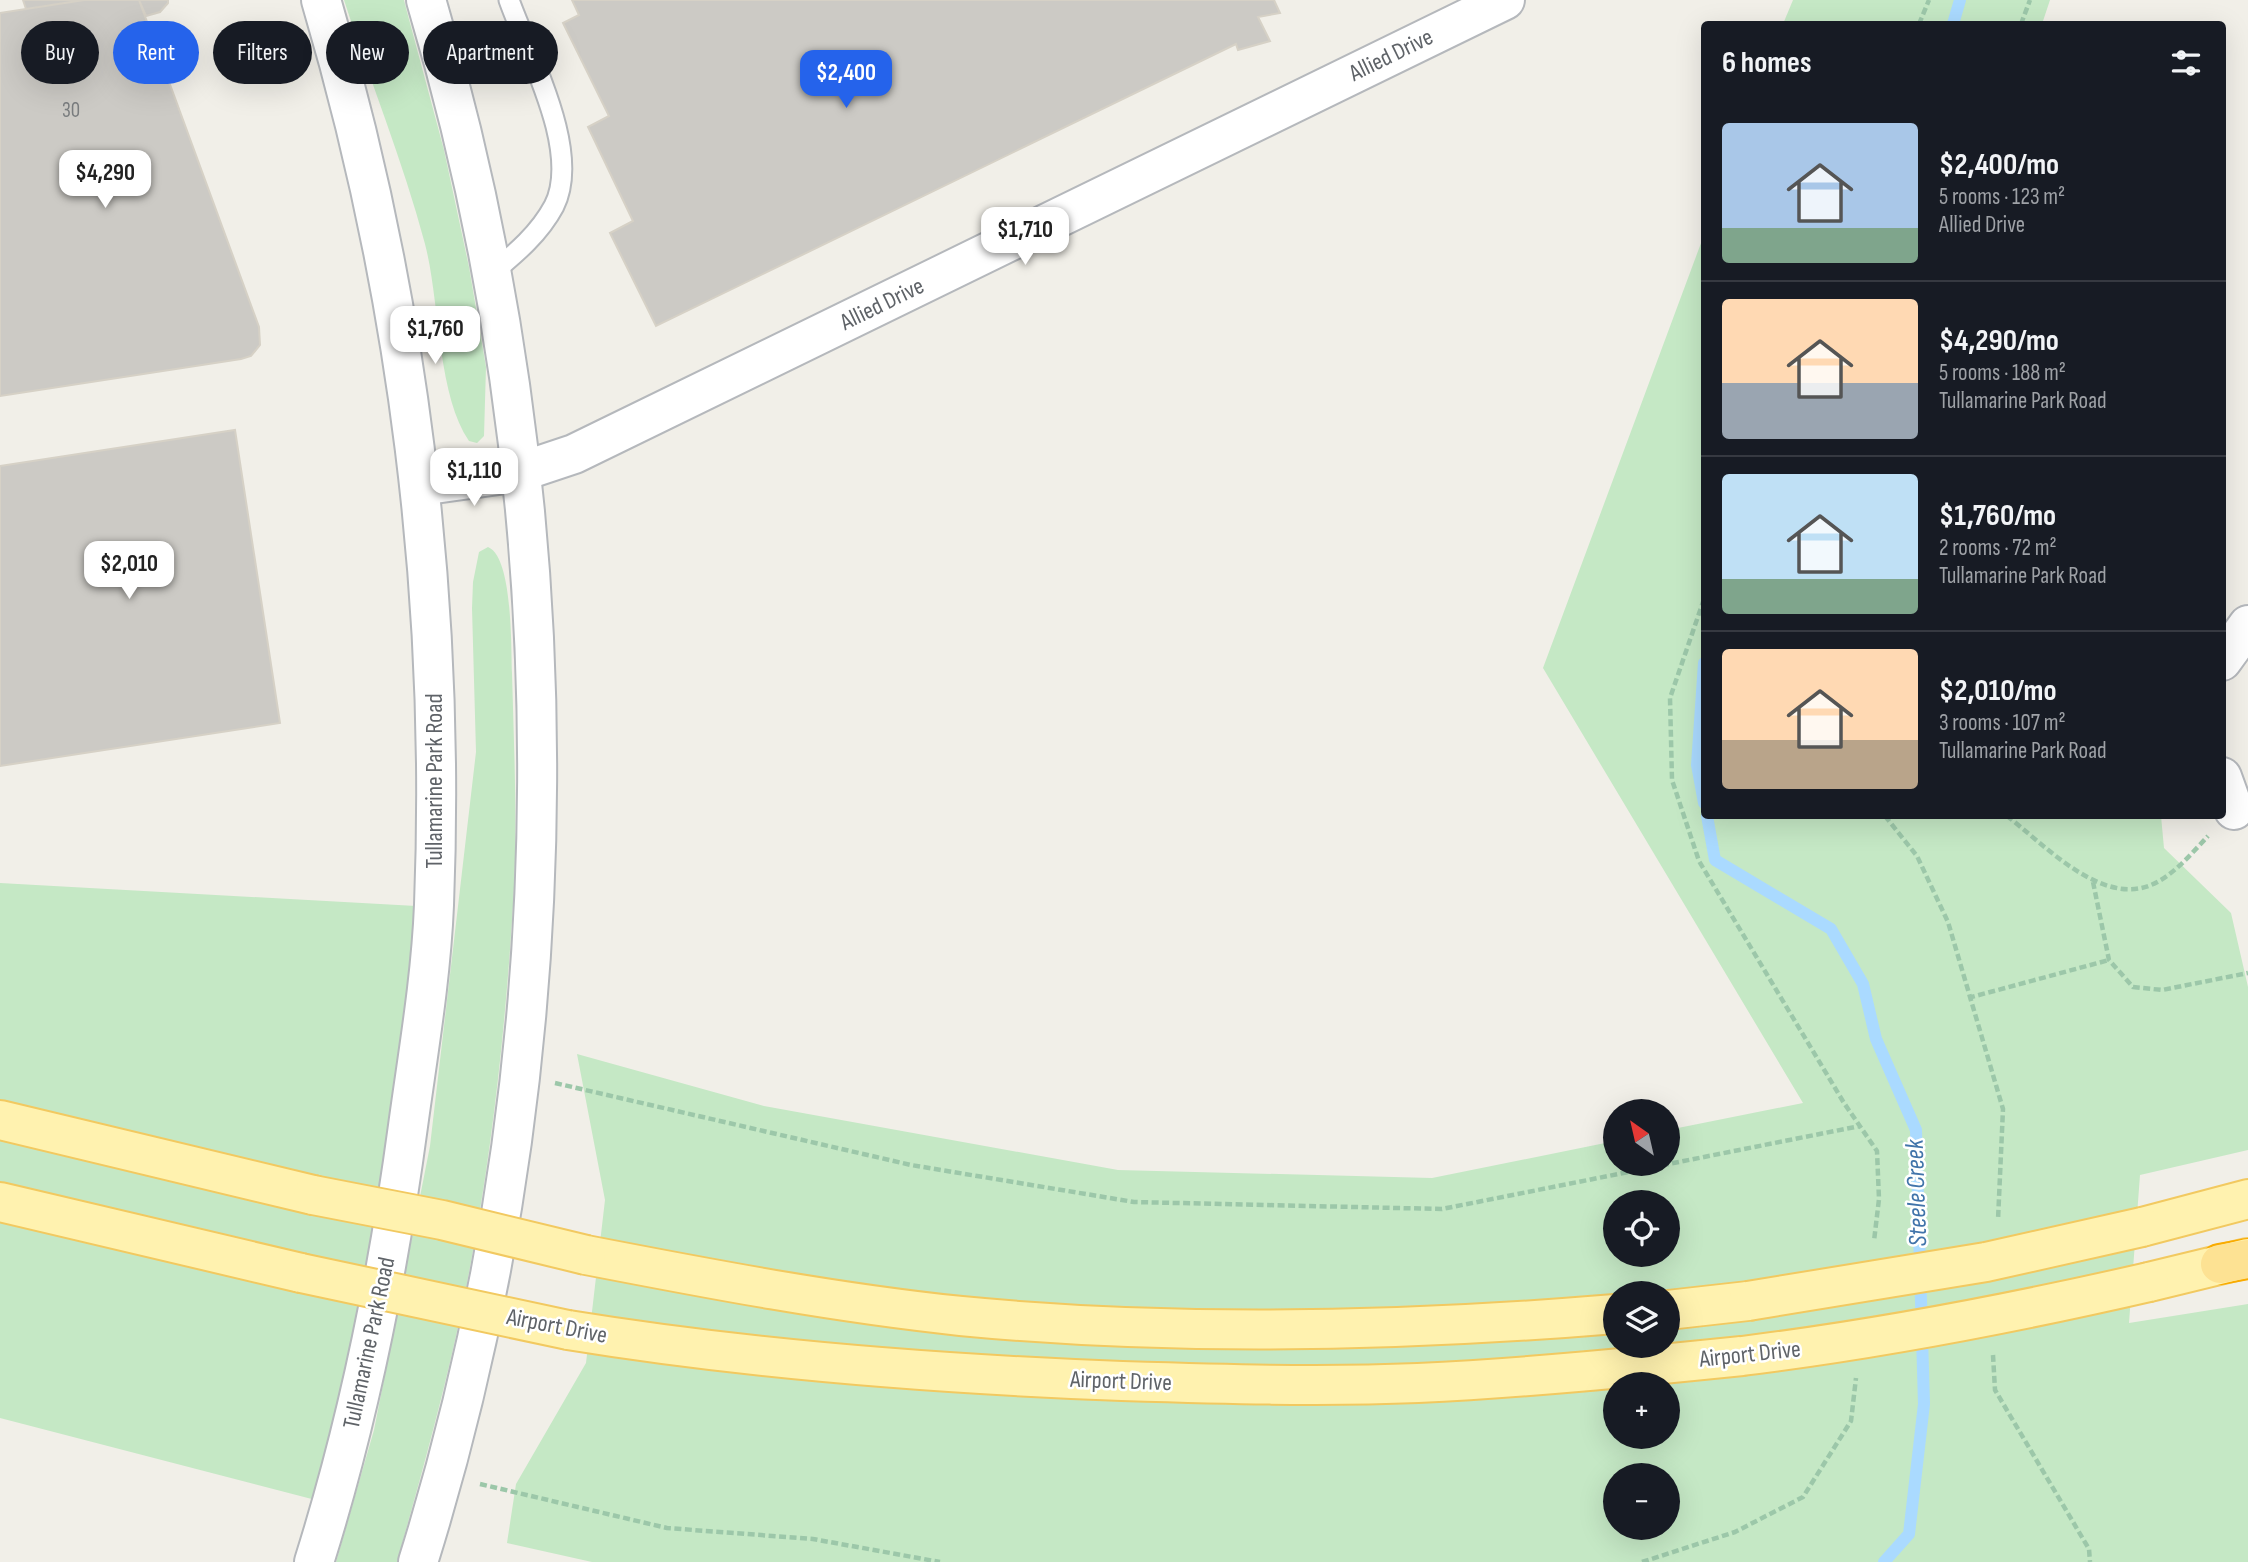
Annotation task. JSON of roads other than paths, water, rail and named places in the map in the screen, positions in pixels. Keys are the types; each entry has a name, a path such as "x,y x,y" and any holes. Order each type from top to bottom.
{"main road":[{"path":"0,1120 313,1195 442,1220 586,1255 860,1302 960,1315 1076,1324 1309,1330 1443,1326 1603,1315"},
{"path":"1680,1309 1748,1301 1986,1262 2142,1227 2248,1199"},
{"name":"Airport Drive","path":"0,1202 301,1273 568,1330 651,1343 950,1374 1192,1383 1415,1383 1545,1376 1742,1356 1840,1344 1934,1327 2149,1282 2239,1260"}],"street":[{"name":"Tullamarine Park Road","path":"314,1562 361,1393 379,1314 429,970 434,906 436,751 430,600 420,486 405,365 379,225 349,96 321,0"},
{"path":"418,1562 445,1475 506,1182 520,1077 536,888 535,632 505,336 445,64 426,0"},
{"name":"Allied Drive","path":"420,486 520,472 574,454 1505,0"},
{"path":"2226,655 2248,625"}],"lane":[{"path":"492,273 538,232 555,204 562,178 561,144 509,0"}],"waterway":[{"name":"Steele Creek","path":"1954,21 1960,0"},
{"name":"Steele Creek","path":"1701,707 1697,765 1701,787"},
{"name":"Steele Creek","path":"1708,819 1715,860 1831,929 1863,984 1876,1039 1916,1130 1924,1404 1909,1534 1884,1562"}]}
